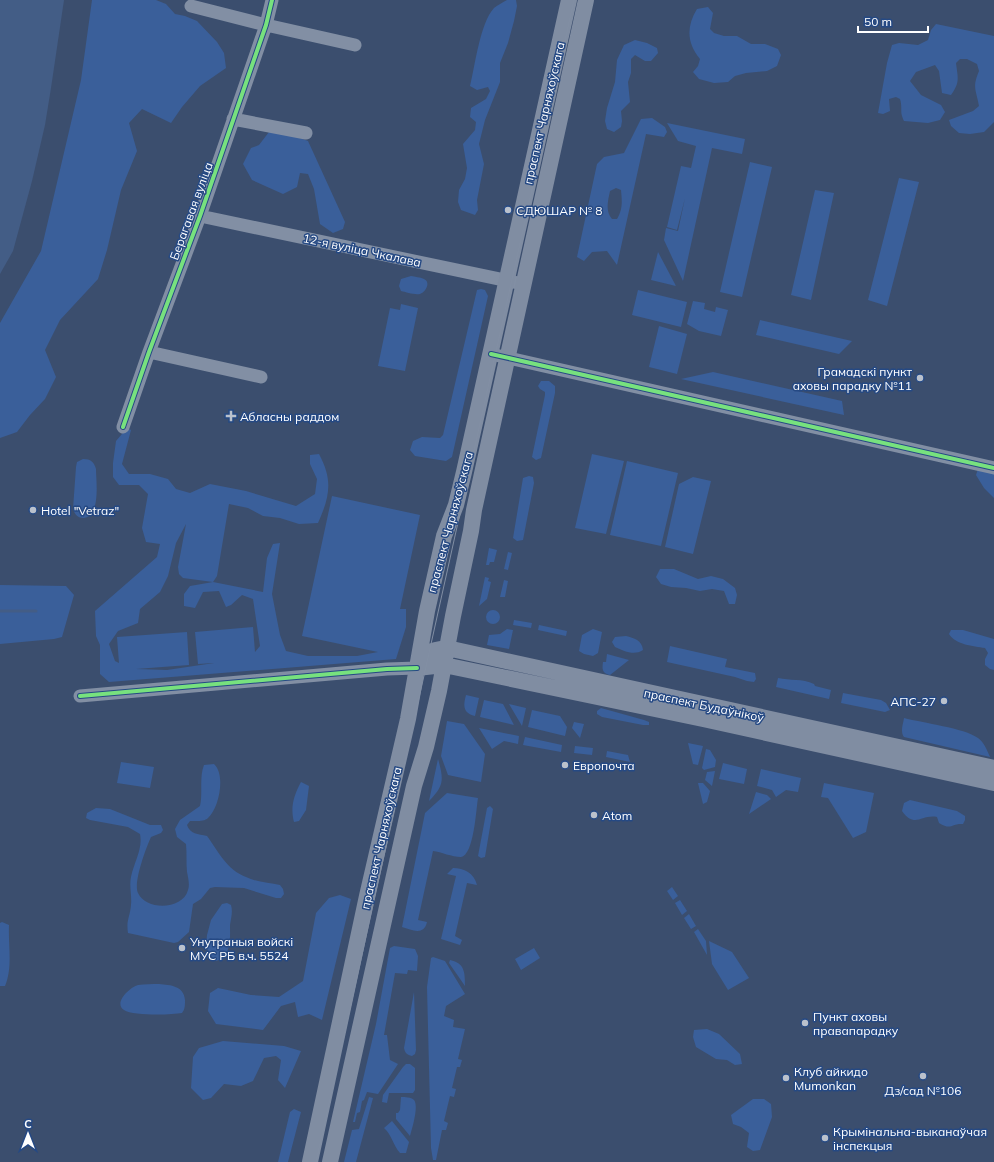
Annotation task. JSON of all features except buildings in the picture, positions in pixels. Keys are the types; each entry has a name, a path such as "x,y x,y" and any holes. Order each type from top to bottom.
{"main road":[{"name":"праспект Чарняхоўскага","path":"310,1162 367,896 408,719 431,592 444,536 456,505 569,0"},
{"name":"праспект Чарняхоўскага","path":"330,1162 414,786 426,747 444,665 474,510 586,2"},
{"name":"праспект Будаўнікоў","path":"418,665 424,655 429,652 447,648 889,753 994,783"},
{"name":"праспект Будаўнікоў","path":"418,665 444,665 682,715 889,753 994,768"}],"street":[{"name":"Берагавая вуліца","path":"123,427 149,352 200,216 266,25 272,0"},
{"path":"569,0 586,2"},
{"path":"191,6 355,45"},
{"path":"233,119 306,133"},
{"name":"12-я вуліца Чкалава","path":"200,216 523,284"},
{"path":"149,352 260,377"},
{"path":"491,354 994,468"},
{"path":"80,696 418,665"}],"shaded area":[{"path":"0,0 64,0 45,125 32,181 13,251 0,274"},
{"path":"92,0 156,0 166,4 175,14 197,21 217,42 224,53 226,68 200,86 182,107 171,123 142,109 129,123 137,151 121,190 107,250 98,279 60,320 45,350 56,377 45,399 17,432 0,438 0,323 41,251 81,80"},
{"path":"507,0 516,0 517,6 508,43 500,63 500,82 485,120 479,144 484,164 477,200 478,210 475,215 461,210 458,202 459,190 465,179 467,168 463,144 475,130 476,122 470,117 471,108 486,99 490,91 488,87 477,90 470,86 485,24 494,8"},
{"path":"708,7 713,13 710,29 714,33 724,36 737,36 751,44 765,44 778,49 781,55 777,66 767,71 746,73 735,76 728,82 714,83 699,79 693,72 698,66 700,59 690,41 690,29 693,16 697,9"},
{"path":"936,24 994,36 994,122 984,132 970,134 959,133 951,126 949,120 973,111 979,106 975,85 979,71 977,64 967,59 960,59 956,63 958,80 951,95 942,93 939,71 935,65 916,72 910,81 921,95 941,105 945,112 940,120 928,123 904,121 900,99 896,97 889,99 890,111 883,114 878,113 887,63 892,45 899,43 918,45 928,40 931,30"},
{"path":"635,40 647,43 657,48 658,53 651,61 645,61 635,55 631,59 631,73 628,82 630,102 621,111 621,127 614,132 607,129 605,121 607,108 615,82 617,60 624,45"},
{"path":"652,118 665,127 667,132 664,137 646,134 617,265 607,251 592,252 584,261 577,257 597,164 604,157 624,153 641,119","holes":["616,188 621,190 622,201 620,212 617,219 612,219 608,213 610,191"]},
{"path":"667,123 745,139 742,154 712,148 683,281 664,240 666,228 678,231 685,198 677,230 667,227 681,166 691,168 696,146 678,141"},
{"path":"269,132 294,136 308,141 345,222 343,229 333,233 320,224 314,189 308,174 300,173 297,187 283,194 252,180 243,164 251,148 259,145"},
{"path":"750,162 772,167 742,297 720,292"},
{"path":"899,178 919,182 887,306 868,300"},
{"path":"815,190 834,193 811,300 791,295"},
{"path":"658,252 676,286 651,280"},
{"path":"411,276 426,280 427,287 422,293 415,294 401,291 399,286 401,279"},
{"path":"477,290 485,290 488,296 452,457 446,461 415,456 410,450 413,441 422,437 440,438 443,435"},
{"path":"638,290 687,302 681,327 632,315"},
{"path":"693,301 705,303 704,309 715,312 716,307 728,310 721,336 699,331 687,324"},
{"path":"401,304 418,308 405,371 378,366 390,308 400,310"},
{"path":"760,320 852,341 839,354 756,335"},
{"path":"659,326 687,334 677,374 649,367"},
{"path":"713,372 842,401 844,415 681,379"},
{"path":"541,381 549,381 555,386 555,393 541,458 536,460 532,457 545,395 545,392 538,386"},
{"path":"127,428 131,430 122,464 129,474 150,474 168,479 176,489 190,493 210,484 246,491 296,506 315,494 317,479 310,464 310,455 319,454 326,472 328,488 325,504 318,523 299,524 280,518 263,516 248,508 229,504 217,576 213,582 263,592 267,558 273,544 280,543 272,594 280,635 286,651 308,656 357,656 378,652 302,636 332,496 420,515 400,609 406,609 406,627 396,659 109,682 100,674 100,645 96,636 95,611 157,557 160,544 146,542 142,528 148,494 139,485 119,485 113,477 116,441","holes":["186,524 178,567 179,574 183,578 213,582 190,586 184,594 184,606 195,608 203,592 219,591 226,607 231,605 242,595 253,599 260,646 255,652 253,627 195,632 198,664 214,663 167,670 136,669 189,665 187,632 117,637 119,663 115,661 109,644 118,631 138,623 140,609 160,592 168,576 176,543"]},
{"path":"592,454 624,461 606,534 575,528"},
{"path":"83,459 90,460 94,464 96,469 97,489 93,511 89,516 84,518 77,516 73,509 77,462"},
{"path":"627,461 678,473 661,546 610,535"},
{"path":"978,469 994,473 994,498 984,488 976,475"},
{"path":"529,476 533,477 534,483 523,540 517,541 513,538 523,478"},
{"path":"693,477 711,481 693,554 665,547 679,484"},
{"path":"489,548 497,550 494,562 490,562 489,565 486,565"},
{"path":"508,552 512,553 508,570 504,569"},
{"path":"660,569 674,569 698,579 711,576 723,579 735,588 737,595 735,604 729,604 724,591 712,589 700,591 661,584 656,577"},
{"path":"485,577 489,578 488,581 491,582 487,599 479,606"},
{"path":"504,580 508,581 505,597 500,597"},
{"path":"0,585 66,586 74,595 62,637 0,644"},
{"path":"493,610 498,612 500,617 498,622 493,624 488,622 486,617 488,612"},
{"path":"514,620 532,623 531,628 513,625"},
{"path":"539,625 567,631 566,636 538,630"},
{"path":"507,629 513,630 509,649 487,645 489,635 500,634"},
{"path":"593,629 602,632 598,653 593,656 579,651 582,635"},
{"path":"951,630 963,630 994,639 994,670 985,665 985,659 988,653 985,648 956,641 949,634"},
{"path":"626,636 639,642 643,650 633,653 615,647 612,642 615,637"},
{"path":"670,646 727,659 725,667 755,673 756,679 754,682 747,681 667,662"},
{"path":"607,654 629,660 610,675 605,673 603,669 603,662 606,662"},
{"path":"778,678 810,682 815,686 831,690 829,699 776,687"},
{"path":"843,693 881,700 886,703 890,710 885,712 841,703"},
{"path":"466,695 479,698 475,716 466,711 464,702"},
{"path":"484,700 503,704 514,725 480,717"},
{"path":"509,704 526,708 522,726"},
{"path":"601,708 644,720 649,722 649,725 602,717 597,714 597,711"},
{"path":"532,710 560,716 567,727 565,736 528,727"},
{"path":"904,718 972,734 982,742 990,757 904,737 902,730"},
{"path":"447,721 464,724 485,754 481,782 448,775 441,756"},
{"path":"574,722 584,724 580,738 572,728"},
{"path":"479,728 519,736 518,744 504,741 492,749"},
{"path":"525,737 562,745 561,752 523,745"},
{"path":"688,743 703,746 698,765 693,764"},
{"path":"575,746 593,748 592,755 574,753"},
{"path":"706,749 710,750 716,760 715,767 704,770 702,768"},
{"path":"607,751 628,755 630,762 606,757"},
{"path":"438,759 442,778 438,791 429,801"},
{"path":"121,762 154,767 150,788 117,783"},
{"path":"723,763 747,769 744,784 719,779"},
{"path":"214,764 218,769 220,776 220,791 215,807 208,818 199,821 190,821 187,825 188,828 195,833 207,836 233,870 250,879 280,885 284,894 281,898 276,898 244,888 210,888 201,899 193,904 189,932 178,942 174,943 128,933 128,922 131,909 130,880 139,850 141,840 140,834 128,827 90,820 86,818 87,813 96,808 110,809 150,825 161,825 163,830 161,833 151,837 146,849 137,882 137,888 142,899 148,903 164,906 172,904 185,897 189,886 186,844 177,837 175,829 180,820 200,806 204,765"},
{"path":"761,769 801,778 798,792 786,790 776,797 772,790 757,786"},
{"path":"715,771 712,786 705,780 707,772"},
{"path":"301,782 309,786 306,810 299,821 294,822 292,811 293,801"},
{"path":"698,783 703,783 710,791 707,802 703,804"},
{"path":"824,783 874,793 866,832 853,838 828,798 821,797"},
{"path":"756,792 767,795 771,799 749,814"},
{"path":"447,793 478,798 472,841 469,849 461,857 433,851 418,920 427,922 420,931 402,927 425,813"},
{"path":"910,800 957,811 965,816 965,820 963,824 949,827 939,823 937,817 927,817 918,820 911,819 902,811 904,803"},
{"path":"490,806 493,809 485,857 481,858 478,856 487,808"},
{"path":"453,868 465,870 471,874 477,885 467,883 455,936 462,940 460,945 441,939 456,876 447,874"},
{"path":"672,887 678,896 673,900 667,891"},
{"path":"340,895 351,899 322,1020 309,1014 298,1017 295,1002 281,1006 263,1030 216,1024 208,1011 210,993 218,988 251,995 279,997 303,981 316,913 329,898"},
{"path":"680,900 687,911 682,915 675,903"},
{"path":"227,903 231,905 232,910 229,946 225,955 216,961 209,954 206,945 207,935 211,920 222,904"},
{"path":"689,914 696,926 691,929 684,918"},
{"path":"2,922 9,925 10,964 5,986 0,986 0,923"},
{"path":"698,929 706,941 707,955 694,932"},
{"path":"709,941 732,952 749,978 728,990 712,964"},
{"path":"394,946 415,949 418,956 417,971 408,970 407,974 395,973 384,1035 387,1035 390,1060 398,1064 378,1094 367,1092 364,1100 362,1101 360,1112 357,1113 355,1122 353,1122 376,1024 390,948"},
{"path":"534,948 540,958 521,970 515,959"},
{"path":"433,957 445,961 465,994 446,1006 444,1016 454,1020 453,1027 465,1029 458,1059 462,1060 460,1067 457,1067 452,1088 456,1089 454,1097 450,1096 444,1121 448,1123 446,1130 442,1130 436,1160 433,1160 431,1148 427,987 431,958"},
{"path":"450,960 455,961 463,969 465,986 449,963"},
{"path":"159,984 176,987 182,992 185,1002 182,1013 161,1015 143,1014 129,1012 121,1007 121,1000 127,992 135,986"},
{"path":"414,992 416,1050 415,1054 412,1056 406,1054 404,1048"},
{"path":"707,1029 719,1034 740,1054 742,1064 735,1065 727,1060 716,1059 696,1047 693,1037 694,1030"},
{"path":"223,1041 284,1046 301,1051 285,1088 278,1080 281,1060 276,1056 264,1058 253,1081 241,1086 224,1084 211,1098 203,1100 191,1088 193,1057 199,1048"},
{"path":"406,1064 410,1064 415,1068 415,1090 413,1093 389,1093 387,1103 382,1102 383,1095"},
{"path":"369,1097 373,1098 356,1162 344,1162 352,1130 359,1129"},
{"path":"401,1097 408,1097 414,1100 416,1107 415,1118 410,1136 396,1119 396,1113 400,1110"},
{"path":"753,1099 764,1099 771,1104 772,1117 760,1150 753,1151 747,1147 749,1133 741,1127 733,1124 731,1115"},
{"path":"294,1109 301,1112 288,1162 278,1162 290,1112"},
{"path":"392,1121 409,1142 406,1153 400,1153 384,1128"}],"waterway":[{"path":"0,611 36,611"}],"tram line":[{"path":"316,1162 574,0"}],"cycle path":[{"path":"123,427 149,352 200,216 266,25 272,0"},
{"path":"491,354 994,468"},
{"path":"80,696 387,669 417,668"}],"place":[{"name":"СДЮШАР № 8","path":"508,210"},
{"name":"Грамадскі пункт аховы парадку №11","path":"920,378"},
{"name":"Абласны раддом","path":"231,416"},
{"name":"Hotel \"Vetraz\"","path":"33,510"},
{"name":"АПС-27","path":"944,701"},
{"name":"Европочта","path":"565,765"},
{"name":"Atom","path":"594,815"},
{"name":"Унутраныя войскі МУС РБ в.ч. 5524","path":"182,948"},
{"name":"Пункт аховы правапарадку","path":"805,1023"},
{"name":"Дз/сад №106","path":"923,1076"},
{"name":"Клуб айкидо Mumonkan","path":"786,1078"},
{"name":"Крымінальна-выканаўчая інспекцыя","path":"825,1138"}]}
